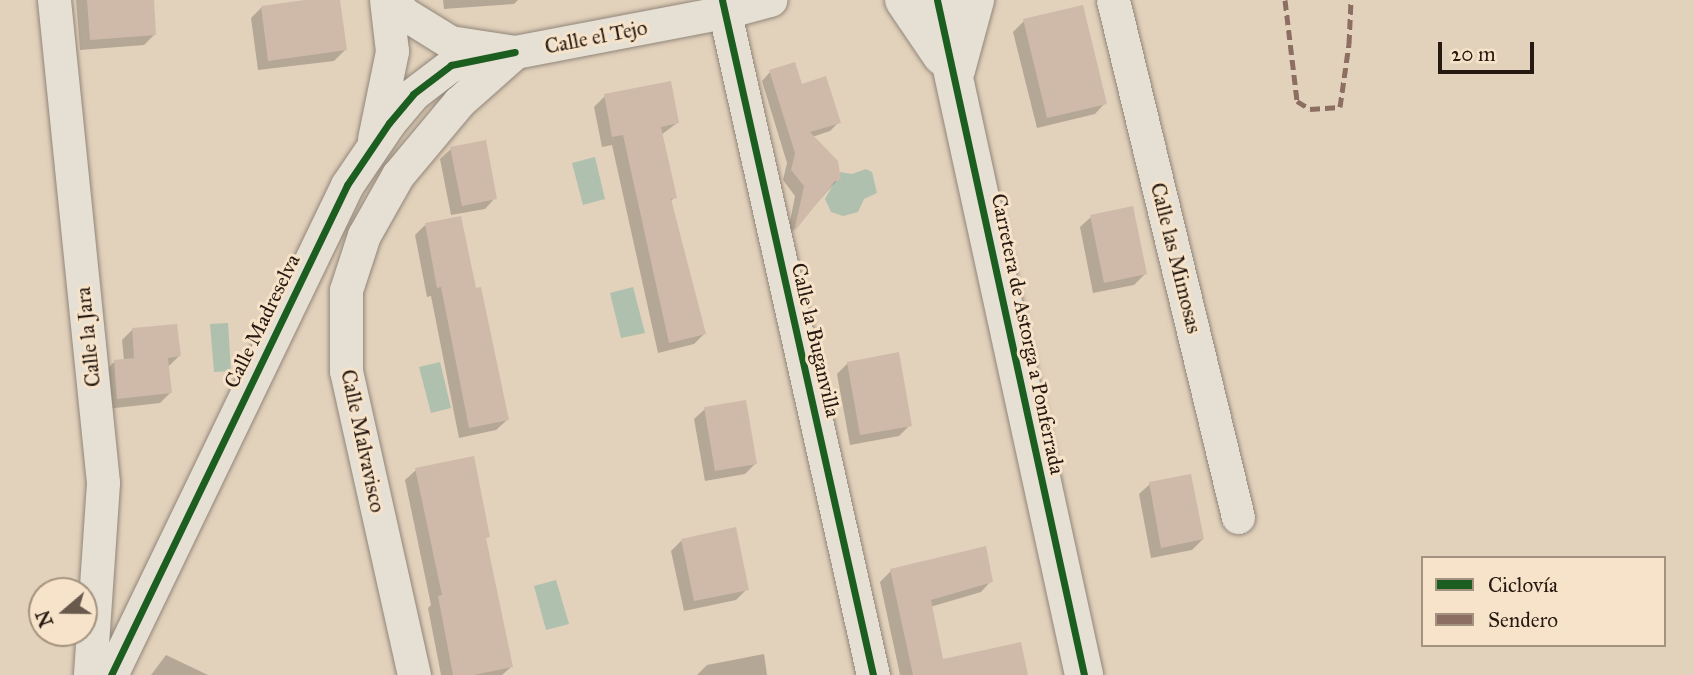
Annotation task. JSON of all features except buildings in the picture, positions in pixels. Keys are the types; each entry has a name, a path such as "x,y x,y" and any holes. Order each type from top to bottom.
{"main road":[{"name":"Carretera de Astorga a Ponferrada","path":"936,1 954,76"},
{"name":"Carretera de Astorga a Ponferrada","path":"936,1 1084,675"}],"street":[{"name":"Calle la Jara","path":"54,0 103,483 90,675"},
{"name":"Calle Madreselva","path":"372,148 391,51 386,0"},
{"name":"Calle el Tejo","path":"394,0 403,13 450,42 515,52 724,6 770,0"},
{"name":"Calle las Mimosas","path":"1113,0 1238,517"},
{"name":"Calle la Buganvilla","path":"724,6 873,675"},
{"name":"Calle Madreselva","path":"111,675 347,185 413,94 451,65 515,52"},
{"name":"Calle Malvavisco","path":"414,675 346,372 346,290 364,234 398,175 459,102 515,52"}],"shaded area":[{"path":"595,157 605,199 583,205 572,163"},
{"path":"866,169 872,172 877,193 864,199 858,212 843,216 831,212 825,199 840,172 852,174"},
{"path":"633,287 645,333 621,338 610,293"},
{"path":"228,323 231,371 214,372 210,324"},
{"path":"440,362 451,408 431,413 419,367"},
{"path":"556,580 569,624 546,630 534,586"}],"marked path":[{"path":"1285,0 1297,101 1310,109 1340,107 1349,44 1351,0"}],"cycle path":[{"path":"722,0 873,675"},
{"path":"937,0 1084,675"},
{"path":"111,675 347,185 389,123 413,94 451,65 515,52"}]}
